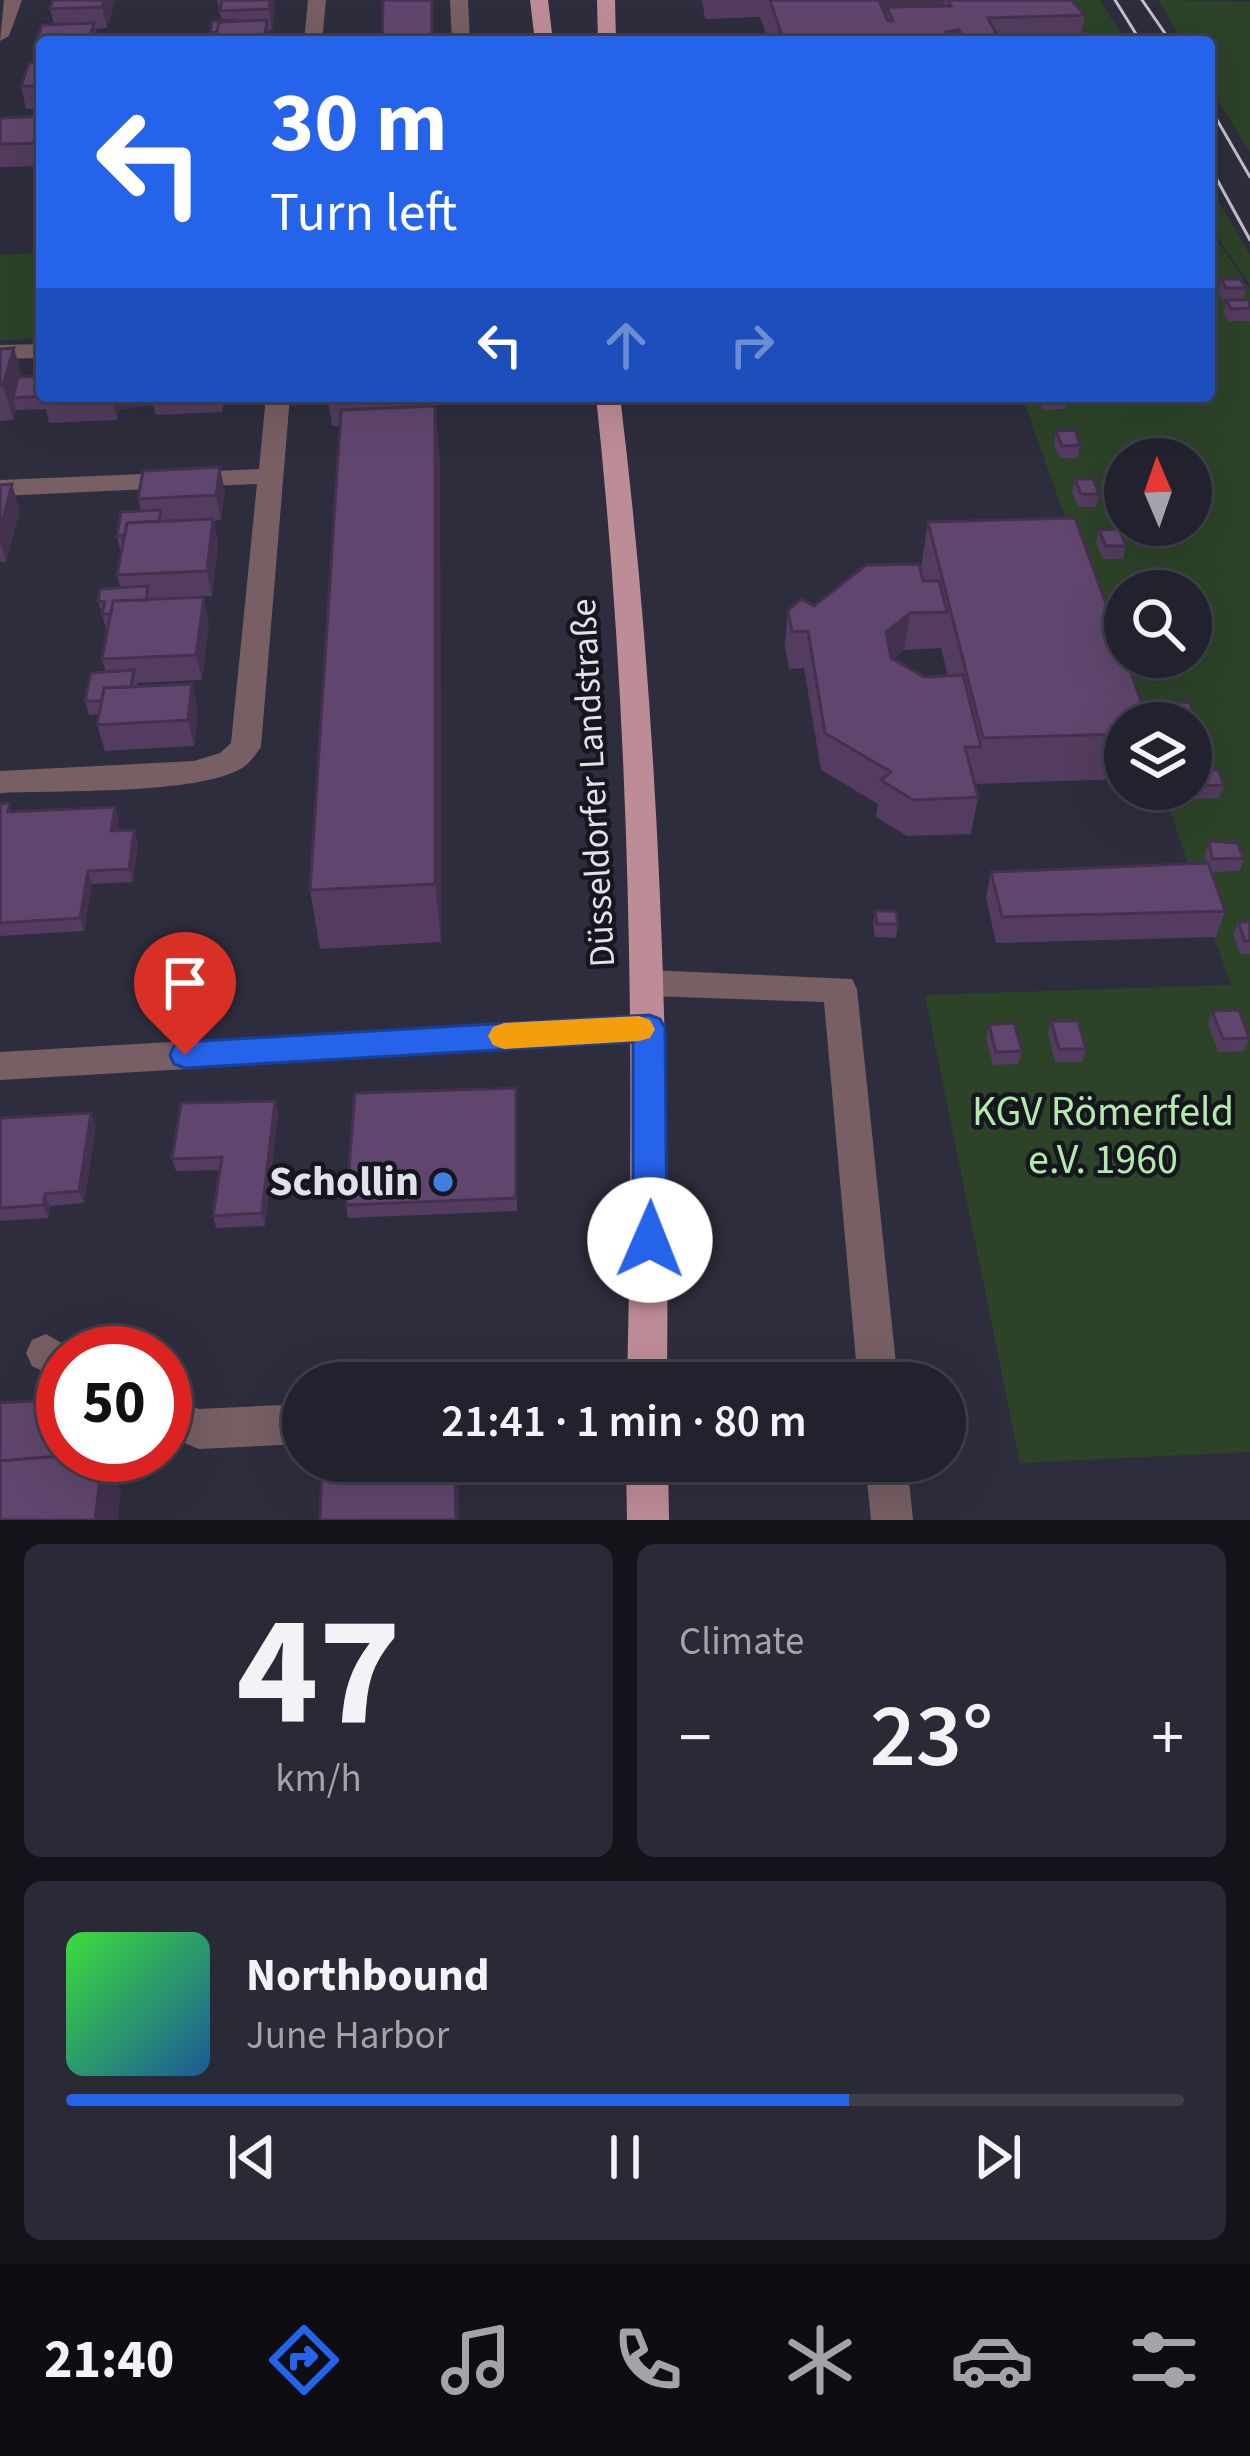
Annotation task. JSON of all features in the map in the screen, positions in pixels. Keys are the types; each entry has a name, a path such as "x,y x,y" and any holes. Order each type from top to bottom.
{"main road":[{"path":"538,0 543,36"},
{"path":"606,0 607,36"},
{"name":"Düsseldorfer Landstraße","path":"609,402 641,726 649,1028 646,1362"},
{"path":"647,1482 648,1520"}],"street":[{"path":"0,36 14,0"},
{"path":"314,36 317,0"},
{"path":"459,0 460,36"},
{"path":"0,352 36,351"},
{"path":"0,782 213,770 240,755 250,738 277,402"},
{"path":"0,488 271,476"},
{"path":"648,983 840,989 876,1362"},
{"path":"0,1066 649,1028"},
{"path":"192,1426 282,1425"},
{"path":"888,1482 892,1520"}],"green space":[{"path":"1052,0 1100,0 1122,36 1078,36"},
{"path":"1158,0 1250,2 1250,153 1215,95 1215,36 1179,36"},
{"path":"1215,195 1250,255 1250,285 1215,234"},
{"name":"KGV Römerfeld e.V. 1960","path":"1215,238 1250,289 1250,1452 1020,1463 925,995 1231,985 1169,810 1212,810 1212,702 1131,702 1122,678 1212,678 1212,570 1104,570 1104,627 1024,402 1215,402"},
{"path":"36,253 36,339 0,340 0,255"}],"building":[{"path":"53,0 104,0 102,7 50,9"},
{"path":"222,0 270,0 269,9 220,11"},
{"path":"383,0 432,0 432,36 382,36"},
{"path":"770,0 879,0 888,21 893,21 887,7 951,6 948,0 1071,0 1085,15 988,18 998,36 962,36 959,30 947,35 782,36"},
{"path":"238,20 219,22 217,32 210,33 212,21"},
{"path":"267,20 265,36 216,36 219,22"},
{"path":"94,23 90,36 38,36 42,25"},
{"path":"29,63 36,63 36,86 21,86"},
{"path":"36,116 36,143 0,144 0,118"},
{"path":"1221,279 1240,279 1246,288 1226,288"},
{"path":"1226,300 1249,300 1250,308 1231,309"},
{"path":"14,348 3,385 0,385 0,349"},
{"path":"36,376 36,396 13,398 18,377"},
{"path":"435,406 435,884 310,890 341,410"},
{"path":"1075,430 1080,445 1062,446 1056,431"},
{"path":"220,467 216,495 138,499 143,471"},
{"path":"1075,479 1093,479 1099,494 1081,494"},
{"path":"12,484 0,531 0,485"},
{"path":"161,510 159,521 127,523 125,535 117,536 121,512"},
{"path":"1075,518 1104,598 1104,678 1133,678 1141,702 1104,702 1104,735 983,738 928,522"},
{"path":"213,519 207,571 117,575 127,523"},
{"path":"919,564 923,581 939,581 947,612 910,613 886,632 891,658 924,677 963,675 981,747 965,747 978,797 913,800 881,780 891,772 825,733 808,631 792,632 788,610 802,599 814,606 866,565"},
{"path":"148,586 146,600 113,601 111,614 102,614 105,602 98,601 100,589"},
{"path":"204,597 196,655 102,659 113,601"},
{"path":"134,670 131,687 104,688 102,701 85,701 91,673"},
{"path":"192,684 188,720 97,725 104,688"},
{"path":"1212,770 1218,770 1224,785 1212,785"},
{"path":"10,803 8,812 115,807 111,831 134,830 129,869 88,871 80,918 0,923 0,804"},
{"path":"1209,841 1237,843 1244,858 1212,859"},
{"path":"1208,863 1225,911 1002,917 991,872"},
{"path":"875,911 896,911 898,924 877,924"},
{"path":"1238,922 1250,922 1250,941 1245,941"},
{"path":"1239,1010 1249,1038 1223,1039 1212,1011"},
{"path":"1051,1021 1078,1021 1086,1049 1059,1049"},
{"path":"1014,1023 1022,1051 996,1052 989,1025"},
{"path":"516,1088 516,1198 346,1205 355,1093"},
{"path":"275,1101 262,1213 213,1216 222,1157 172,1159 181,1103"},
{"path":"91,1113 79,1191 45,1194 43,1205 0,1208 0,1118"},
{"path":"36,1401 36,1458 0,1461 0,1403"},
{"path":"36,1458 36,1482 100,1482 95,1520 0,1520 0,1461"},
{"path":"321,1482 455,1482 456,1520 320,1520"}],"tram line":[{"path":"1115,0 1137,36"},
{"path":"1142,0 1167,36"},
{"path":"1215,116 1250,177"},
{"path":"1215,176 1250,240"}],"slow traffic":[{"path":"504,1036 639,1029"}],"place":[{"name":"Schollin","path":"443,1182"}],"route":[{"path":"185,1055 649,1028 650,1240"}]}
